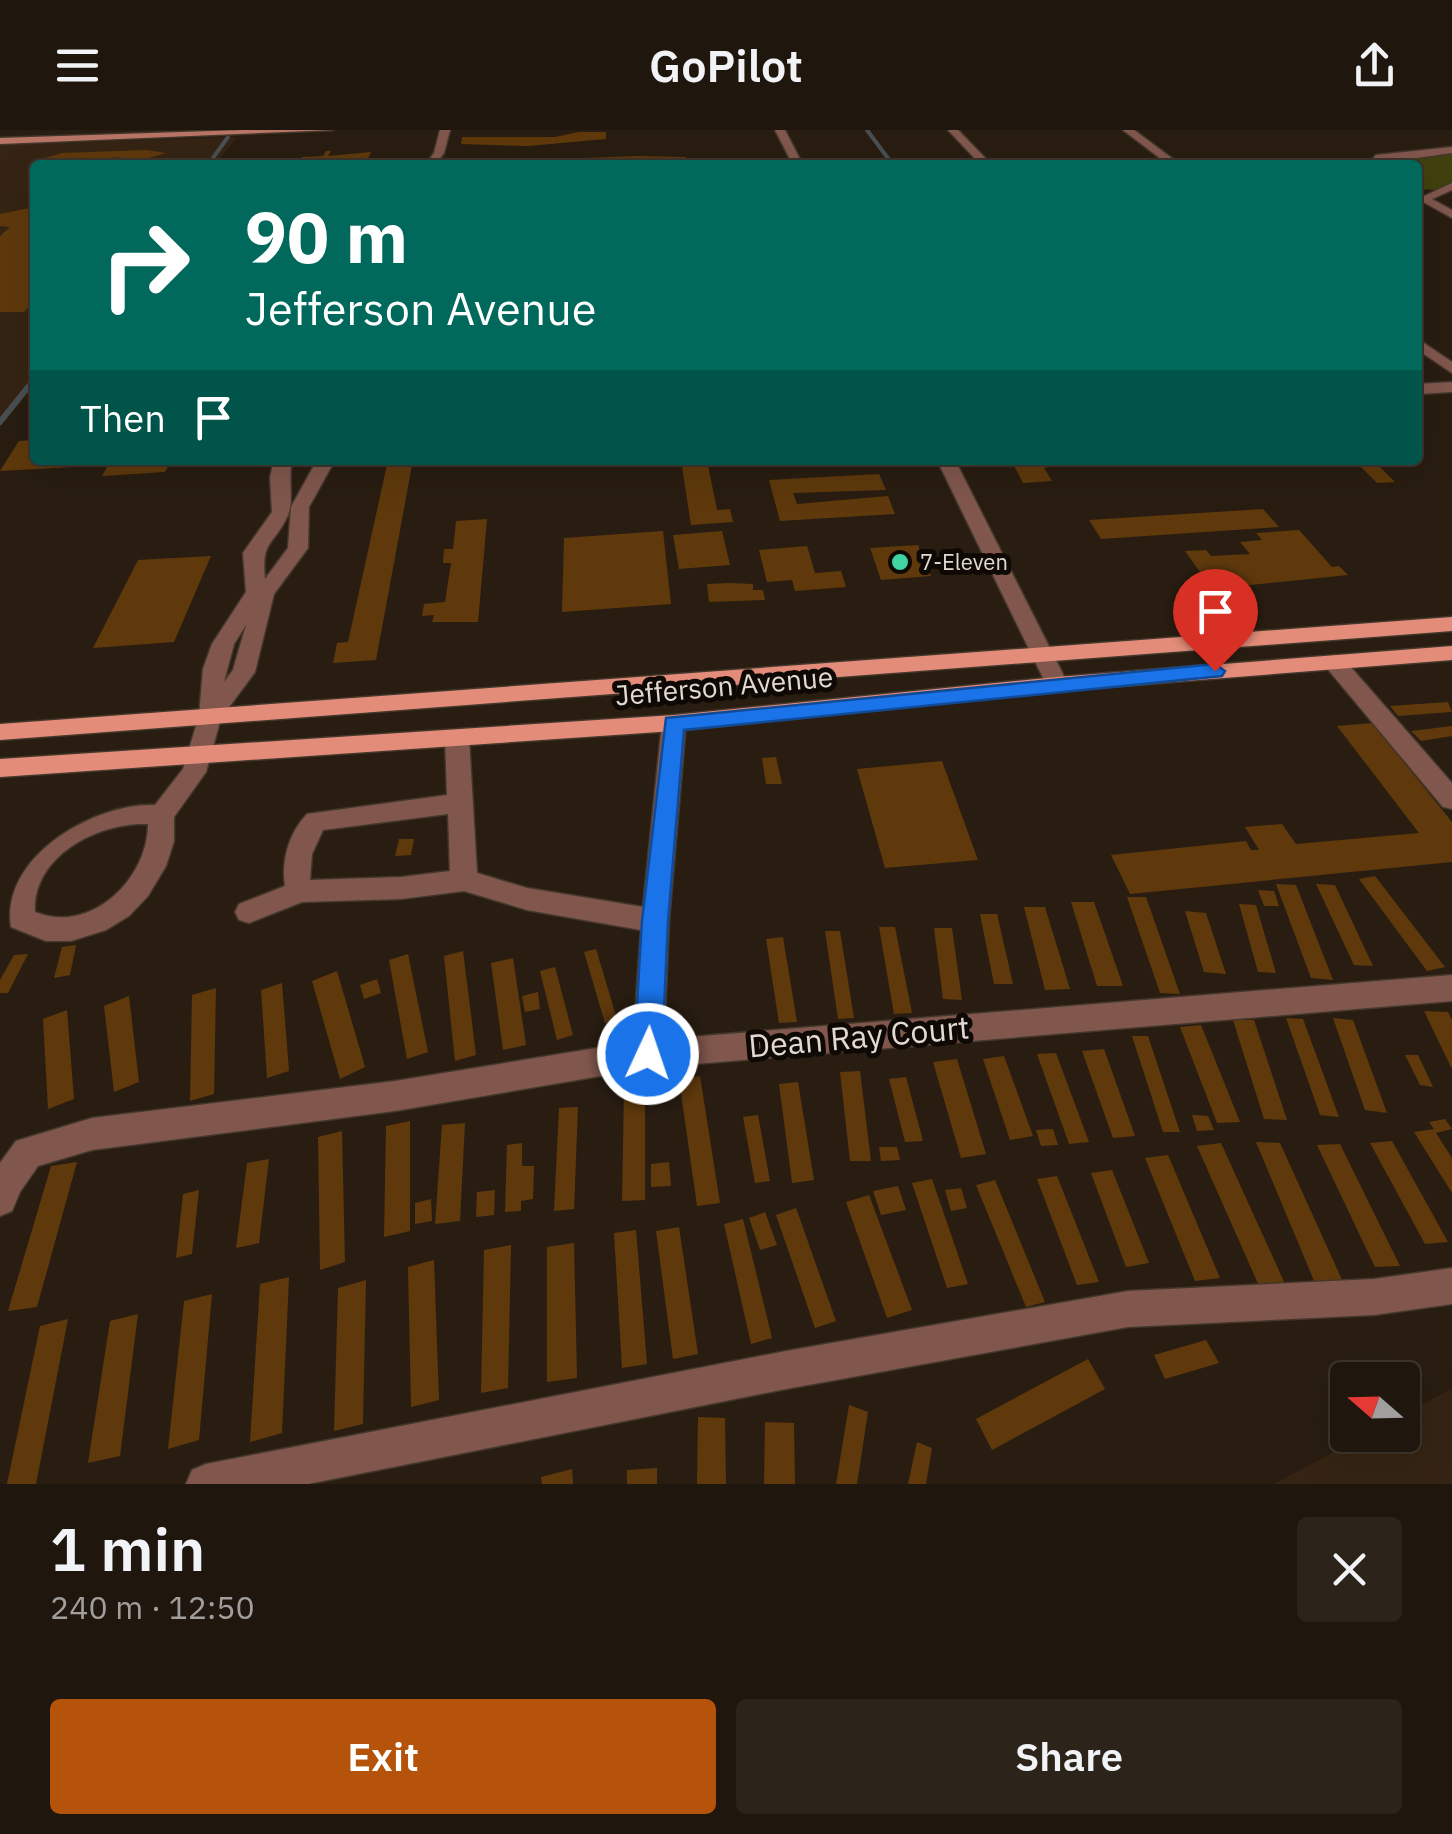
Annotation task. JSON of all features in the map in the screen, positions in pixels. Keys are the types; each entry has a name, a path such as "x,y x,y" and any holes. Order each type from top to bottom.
{"main road":[{"name":"Jefferson Avenue","path":"0,732 1452,624"},
{"name":"Jefferson Avenue","path":"0,768 674,723 1057,684 1452,653"}],"street":[{"path":"45,139 56,130"},
{"path":"0,140 328,130"},
{"path":"433,160 446,130"},
{"path":"780,130 795,160"},
{"path":"954,130 982,160"},
{"path":"1128,130 1169,160"},
{"path":"1375,160 1390,154 1452,150"},
{"path":"1422,197 1452,186"},
{"path":"1422,199 1452,214"},
{"path":"1422,346 1452,368"},
{"path":"1422,389 1452,387"},
{"path":"161,815 164,830 156,860 127,901 111,914 70,931 36,928 21,919 18,904 28,876 60,842 105,819 161,815 194,772 210,716 210,692 219,656 256,592 254,553 281,512 282,465"},
{"path":"210,716 244,672 264,594 298,548 300,507 323,465"},
{"path":"948,465 1057,684"},
{"path":"1334,662 1452,800"},
{"path":"648,1054 655,921 674,723"},
{"path":"457,738 464,880"},
{"path":"300,891 296,872 307,828 316,821 460,803"},
{"path":"249,912 300,891 400,888 464,880 528,899 655,921"},
{"name":"Dean Ray Court","path":"0,1199 7,1181 28,1153 92,1134 396,1096 648,1054 1452,988"},
{"path":"206,1484 786,1370 1128,1309 1374,1297 1452,1286"}],"shaded area":[{"path":"237,137 219,160 30,160 30,391 0,427 0,145"},
{"path":"1452,152 1452,183 1436,190 1422,189 1422,160 1410,160"},
{"path":"1452,1388 1452,1484 1274,1484 1333,1452 1420,1452 1420,1406"}],"building":[{"path":"606,132 606,139 528,146 461,144 462,137 555,137"},
{"path":"326,151 331,151 328,156 371,152 367,160 300,160 323,156"},
{"path":"62,153 166,153 142,160 38,160"},
{"path":"636,156 687,160 584,160"},
{"path":"30,208 30,305 24,312 0,312 0,236 10,227 0,226 0,214"},
{"path":"30,440 30,465 108,465 0,471 19,441"},
{"path":"108,465 169,465 165,472 102,476"},
{"path":"387,465 412,465 376,660 333,663 337,643 348,642"},
{"path":"682,465 708,465 717,510 730,509 733,522 691,525"},
{"path":"1014,465 1050,467 1044,468 1052,481 1023,483"},
{"path":"1359,465 1378,465 1395,482 1377,483"},
{"path":"879,474 886,490 793,493 797,504 888,496 895,514 780,521 769,480"},
{"path":"1263,509 1279,527 1101,539 1089,520"},
{"path":"487,519 478,622 432,622 434,615 422,616 424,604 445,602 451,563 443,563 444,549 453,549 456,521"},
{"path":"1299,530 1332,567 1339,566 1348,575 1212,589 1185,551 1206,550 1211,556 1250,554 1240,542 1262,540 1256,533"},
{"path":"663,531 671,604 562,612 564,538"},
{"path":"722,531 730,565 679,569 673,535"},
{"name":"7-Eleven","path":"918,545 931,576 881,580 870,548"},
{"path":"807,546 815,573 841,571 846,587 795,591 792,580 767,582 759,550"},
{"path":"211,556 174,642 93,648 138,560"},
{"path":"707,584 753,584 753,590 763,590 765,600 709,602"},
{"path":"1448,702 1452,712 1398,716 1390,706"},
{"path":"1372,723 1452,822 1452,862 1130,894 1111,855 1246,841 1251,850 1259,850 1245,827 1282,824 1296,844 1419,833 1337,726"},
{"path":"1452,726 1452,736 1421,741 1411,731"},
{"path":"776,757 782,784 766,784 762,758"},
{"path":"942,761 978,860 885,868 857,769"},
{"path":"399,839 414,839 411,855 395,856"},
{"path":"1375,876 1445,967 1427,971 1359,879"},
{"path":"1276,884 1296,885 1333,980 1311,978"},
{"path":"1316,884 1335,885 1373,966 1354,965"},
{"path":"1258,890 1274,891 1279,906 1264,906"},
{"path":"1127,897 1146,897 1180,994 1160,993"},
{"path":"1071,902 1094,902 1123,986 1097,986"},
{"path":"1239,904 1256,905 1276,973 1258,972"},
{"path":"1024,907 1045,907 1070,989 1045,990"},
{"path":"1185,911 1206,913 1226,974 1204,972"},
{"path":"980,914 997,914 1013,984 994,984"},
{"path":"879,927 895,927 912,1013 894,1014"},
{"path":"934,928 952,928 962,1000 943,999"},
{"path":"825,931 840,931 854,1018 838,1019"},
{"path":"783,937 797,1022 779,1023 766,939"},
{"path":"76,945 70,975 54,978 62,947"},
{"path":"596,949 617,1019 605,1023 584,952"},
{"path":"463,951 476,1055 455,1061 444,956"},
{"path":"28,954 8,993 0,993 0,980 14,955"},
{"path":"408,954 428,1052 407,1059 389,960"},
{"path":"513,958 526,1045 503,1050 491,963"},
{"path":"555,967 573,1035 557,1040 540,971"},
{"path":"337,971 365,1067 340,1079 312,981"},
{"path":"377,979 381,993 364,999 360,985"},
{"path":"282,983 289,1071 267,1078 261,990"},
{"path":"216,988 214,1094 190,1101 192,995"},
{"path":"538,992 540,1009 525,1012 522,996"},
{"path":"129,996 139,1082 114,1092 104,1006"},
{"path":"67,1010 74,1099 48,1109 43,1019"},
{"path":"1424,1011 1448,1012 1452,1020 1452,1069"},
{"path":"1286,1018 1303,1019 1339,1117 1320,1115"},
{"path":"1333,1018 1353,1020 1387,1113 1365,1110"},
{"path":"1233,1020 1254,1020 1287,1120 1264,1119"},
{"path":"1201,1025 1240,1122 1217,1123 1180,1027"},
{"path":"1132,1036 1148,1036 1180,1132 1163,1132"},
{"path":"1104,1049 1135,1136 1113,1138 1082,1051"},
{"path":"1056,1053 1089,1142 1069,1144 1037,1054"},
{"path":"1405,1055 1418,1055 1433,1087 1420,1085"},
{"path":"1004,1056 1033,1136 1010,1140 983,1059"},
{"path":"957,1059 986,1154 961,1158 933,1062"},
{"path":"860,1071 871,1161 850,1161 840,1072"},
{"path":"700,1076 720,1203 697,1206 679,1079"},
{"path":"906,1077 923,1141 905,1142 889,1079"},
{"path":"798,1082 814,1180 792,1183 779,1084"},
{"path":"645,1089 645,1200 622,1201 624,1090"},
{"path":"578,1107 574,1209 554,1211 559,1108"},
{"path":"758,1115 770,1181 755,1183 743,1117"},
{"path":"1192,1115 1208,1116 1214,1130 1197,1131"},
{"path":"1445,1119 1452,1129 1436,1133 1452,1158 1452,1193 1414,1132 1434,1129 1429,1122"},
{"path":"410,1121 410,1231 384,1237 386,1126"},
{"path":"465,1123 460,1221 435,1224 442,1125"},
{"path":"1053,1129 1058,1145 1041,1146 1036,1130"},
{"path":"342,1131 345,1262 320,1270 318,1137"},
{"path":"1392,1141 1448,1242 1425,1244 1370,1143"},
{"path":"1256,1142 1280,1143 1343,1282 1315,1283"},
{"path":"522,1143 522,1166 534,1166 533,1199 521,1201 521,1211 505,1212 507,1145"},
{"path":"1221,1143 1286,1286 1260,1288 1197,1146"},
{"path":"1340,1144 1400,1266 1375,1267 1317,1145"},
{"path":"879,1147 897,1147 900,1160 881,1161"},
{"path":"1168,1155 1220,1278 1195,1281 1145,1158"},
{"path":"269,1159 259,1243 236,1248 247,1163"},
{"path":"77,1162 37,1307 8,1311 51,1166"},
{"path":"669,1162 671,1186 651,1187 651,1164"},
{"path":"1112,1170 1149,1263 1126,1267 1091,1173"},
{"path":"1057,1176 1099,1282 1077,1285 1037,1179"},
{"path":"932,1179 968,1284 947,1288 912,1183"},
{"path":"995,1180 1045,1302 1026,1307 976,1185"},
{"path":"898,1186 906,1210 881,1215 873,1191"},
{"path":"961,1188 967,1208 951,1211 945,1190"},
{"path":"199,1190 192,1254 176,1258 183,1194"},
{"path":"495,1190 494,1215 476,1217 477,1192"},
{"path":"869,1195 912,1310 887,1318 846,1202"},
{"path":"431,1199 432,1221 415,1224 415,1203"},
{"path":"796,1208 836,1321 815,1328 776,1215"},
{"path":"765,1212 777,1245 760,1250 749,1218"},
{"path":"743,1219 772,1338 751,1344 724,1224"},
{"path":"679,1227 698,1354 673,1359 656,1231"},
{"path":"636,1230 647,1364 622,1368 614,1233"},
{"path":"574,1243 577,1378 547,1382 547,1247"},
{"path":"511,1245 508,1388 481,1393 484,1250"},
{"path":"434,1260 439,1400 411,1407 408,1267"},
{"path":"289,1277 282,1433 250,1442 260,1284"},
{"path":"366,1280 363,1424 334,1431 338,1288"},
{"path":"212,1294 199,1440 168,1449 184,1301"},
{"path":"138,1314 120,1456 88,1463 110,1321"},
{"path":"68,1319 36,1484 7,1484 40,1326"},
{"path":"1206,1340 1219,1363 1165,1379 1154,1355"},
{"path":"1088,1359 1105,1389 992,1450 976,1419"},
{"path":"849,1405 868,1412 857,1484 836,1484"},
{"path":"698,1417 725,1418 726,1484 697,1484"},
{"path":"765,1422 794,1423 795,1484 764,1484"},
{"path":"917,1442 932,1448 926,1484 908,1484"},
{"path":"657,1468 657,1484 627,1484 627,1470"},
{"path":"572,1469 573,1484 542,1484 541,1477"}],"waterway":[{"path":"867,130 889,160"},
{"path":"212,160 228,137"},
{"path":"26,389 30,384"},
{"path":"0,422 28,387"}],"place":[{"name":"7-Eleven","path":"900,562"}],"route":[{"path":"648,1054 655,921 674,723 1215,671"}]}
